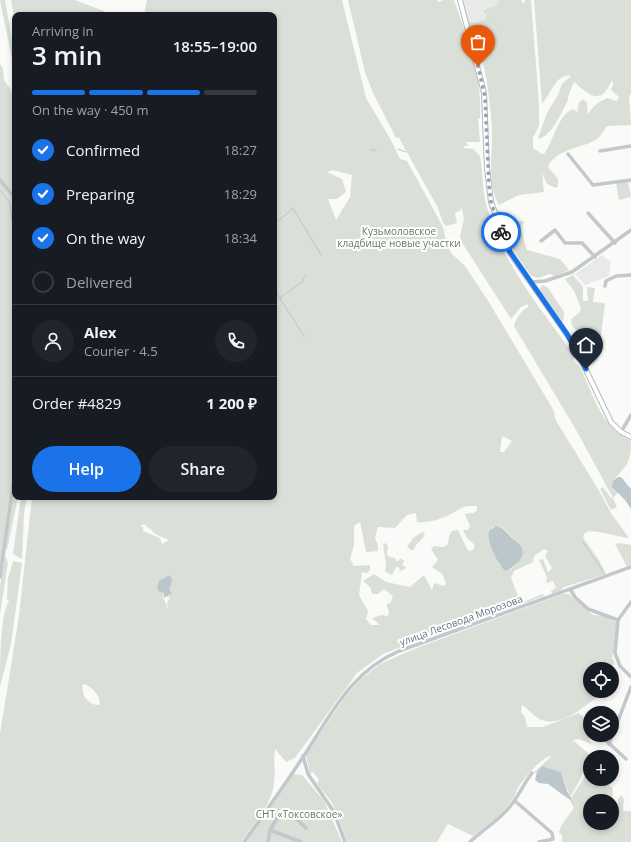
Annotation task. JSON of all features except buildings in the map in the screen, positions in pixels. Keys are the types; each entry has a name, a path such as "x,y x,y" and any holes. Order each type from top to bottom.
{"main road":[{"path":"460,0 484,93 487,168 491,202 510,252 572,343 609,418 621,432 631,437"}],"street":[{"path":"600,151 631,146"},
{"path":"568,154 593,185 631,180"},
{"path":"0,180 12,194"},
{"path":"588,213 615,243"},
{"path":"541,241 555,230 565,243 582,243 596,257"},
{"path":"531,282 545,281 572,272 596,257 631,230"},
{"path":"605,286 606,281 614,277 631,275"},
{"path":"621,432 631,415"},
{"path":"0,577 12,492"},
{"name":"улица Лесовода Морозова","path":"244,842 323,725 357,678 384,657 631,567"},
{"path":"570,589 575,597 588,609 618,620"},
{"path":"631,602 618,620 616,658 620,666 631,678"},
{"path":"626,759 609,744 631,687"},
{"path":"303,756 308,774 334,812 345,842"},
{"path":"470,842 491,825 515,801 521,787 532,773"},
{"path":"515,801 550,830 553,841 539,842"},
{"path":"268,842 270,830 276,820 285,813 292,815 306,828"},
{"path":"270,830 301,842"},
{"path":"249,842 250,834"}],"shaded area":[{"path":"462,0 500,0 490,9 487,7 484,9 486,15 484,20 475,23 467,19"},
{"path":"602,255 611,262 609,276 585,285 575,274"},
{"path":"618,477 621,477 631,489 631,509 625,500 612,487 613,481"},
{"path":"496,526 501,527 519,544 523,553 519,561 506,571 496,559 489,540 489,531"},
{"path":"169,575 172,579 170,590 172,593 164,598 164,593 159,592 157,588 159,581"},
{"path":"542,766 561,772 567,791 573,802 548,784 539,783 535,780 537,772"}],"green space":[{"path":"0,0 5,0 12,40 12,59"},
{"path":"11,0 75,0 106,12 13,12"},
{"name":"Кузьмоловское кладбище новые участки","path":"147,0 342,0 366,98 391,140 400,159 407,161 443,227 447,245 452,254 465,266 490,304 554,411 555,419 611,513 629,538 590,531 586,532 583,536 584,539 599,560 606,574 564,587 552,594 551,591 556,588 553,581 546,583 547,577 539,560 543,559 548,572 552,568 545,556 548,551 544,549 534,556 533,562 514,571 511,578 521,603 543,594 544,596 414,643 412,639 410,640 411,643 383,654 357,673 295,758 286,762 275,749 275,779 270,799 241,842 0,842 0,734 19,616 32,500 277,500 277,12 145,12","holes":["332,170 352,175 350,197 336,220 328,199 337,199 346,192 342,179 327,172","502,436 512,441 504,452 500,452","467,506 477,506 477,510 473,513 465,514 470,526 468,530 463,530 467,538 475,545 473,550 468,551 458,530 452,531 449,536 448,544 444,547 434,546 431,549 438,560 432,567 442,574 446,583 444,586 434,583 432,590 424,575 410,587 386,582 374,574 363,581 370,587 372,594 378,594 384,589 393,596 391,602 386,605 389,611 388,616 381,615 372,618 380,625 371,625 366,619 368,611 359,595 362,572 367,573 370,570 370,565 354,566 350,559 354,545 354,526 360,522 366,552 378,551 378,545 375,538 378,527 395,528 407,515 416,513 417,522 432,521 447,516","144,524 157,535 169,540 162,544 160,538 143,531 143,527 140,526","496,526 502,527 521,546 518,563 511,569 508,570 499,565 493,550 492,528","169,575 171,593 167,597 170,598 167,603 168,609 163,597 164,593 159,592 158,586 164,578","83,684 92,688 99,699 99,705 95,705 88,701 82,688"]},
{"path":"348,0 437,0 438,2 443,0 454,0 464,29 465,40 478,80 480,96 480,118 478,119 480,142 466,142 468,146 464,146 464,148 473,149 480,156 484,195 487,207 502,247 511,265 522,283 571,351 574,357 573,361 580,367 594,399 606,419 613,428 631,441 629,459 622,471 613,481 618,492 613,498 575,428 514,326 517,318 528,307 528,304 521,307 511,319 461,241 460,236 464,219 461,205 461,210 455,213 457,223 446,226 443,223 438,208 399,138 396,138 373,93 365,72"},
{"path":"500,0 521,0 524,4 525,0 531,0 539,104 539,126 533,138 533,148 542,154 545,153 548,148 563,117 573,109 577,112 579,103 583,99 587,103 588,115 601,101 607,98 617,101 619,97 611,90 613,84 612,80 604,93 599,96 590,94 574,82 568,96 568,100 553,127 544,136 539,139 538,138 547,113 558,95 562,84 571,76 562,77 554,85 542,104 534,0 631,0 631,94 629,96 631,125 607,126 597,139 556,156 548,167 558,179 558,186 556,188 547,184 542,173 544,192 519,195 499,205 493,189 491,171 492,125 487,81 480,54 467,20 475,23 484,20 486,15 483,11 487,8 493,7"},
{"path":"0,64 3,69 4,80 11,90 12,96 12,193 0,179"},
{"path":"0,181 12,195 12,486 0,571"},
{"path":"628,181 631,197 619,200 616,183"},
{"path":"498,211 500,211 504,220 523,221 524,223 520,228 527,250 560,259 569,270 555,276 550,274 538,278 531,276 510,246"},
{"path":"573,275 583,287 583,301 588,301 587,287 595,288 593,302 605,303 598,360 593,365 593,340 586,332 581,334 572,326 571,319 580,312 581,308 574,291 565,279"},
{"path":"543,285 548,288 564,312 563,323 539,289"},
{"path":"603,487 611,498 613,498 617,507 611,510 600,489"},
{"path":"12,500 17,500 7,550 6,542"},
{"path":"21,500 26,500 24,513 22,559 13,553"},
{"path":"422,532 425,533 424,536 415,546 414,550 407,547 413,538"},
{"path":"385,543 388,546 387,554 389,557 395,558 396,561 399,561 400,558 404,561 402,565 406,567 404,570 399,571 400,568 396,567 392,575 385,572 386,565 383,544"},
{"path":"620,543 631,545 631,565 627,567 615,544"},
{"path":"5,555 8,563 0,614 0,586"},
{"path":"13,561 22,563 11,644 0,687 2,628 6,607 9,601 7,599 8,578"},
{"path":"563,594 569,594 593,615 605,616 616,622 616,640 612,658 615,662 583,662 583,698 596,698 566,718 579,713 583,717 583,741 579,739 573,740 584,750 583,750 583,772 570,797 561,772 542,766 536,773 534,772 551,757 550,756 541,761 529,773 504,810 494,820 473,836 448,824 437,842 347,842 333,805 317,783 319,780 313,772 310,774 306,755 345,697 361,679 380,664 419,647","holes":["522,705 539,719 547,721 563,719 543,727 527,727 525,717 521,712"]},
{"name":"СНТ «Токсовское»","path":"293,774 302,775 324,801 342,842 246,842"},
{"path":"583,780 583,786 610,786 613,789 613,794 583,794 583,830 619,830 619,798 621,795 624,799 623,811 631,811 631,842 562,842 562,835 559,833 561,826 574,808 570,801 573,802 571,798"}],"waterway":[{"path":"398,149 406,152"},
{"path":"370,150 376,150"},
{"path":"0,190 10,203 12,219"},
{"path":"277,222 293,208 321,255"},
{"path":"280,298 302,282 305,276"},
{"path":"277,294 304,336"},
{"path":"583,542 604,573"}],"way so far":[{"path":"478,66 485,97 487,168 491,202 501,232"}],"route":[{"path":"501,232 510,252 567,334 586,369"}]}
